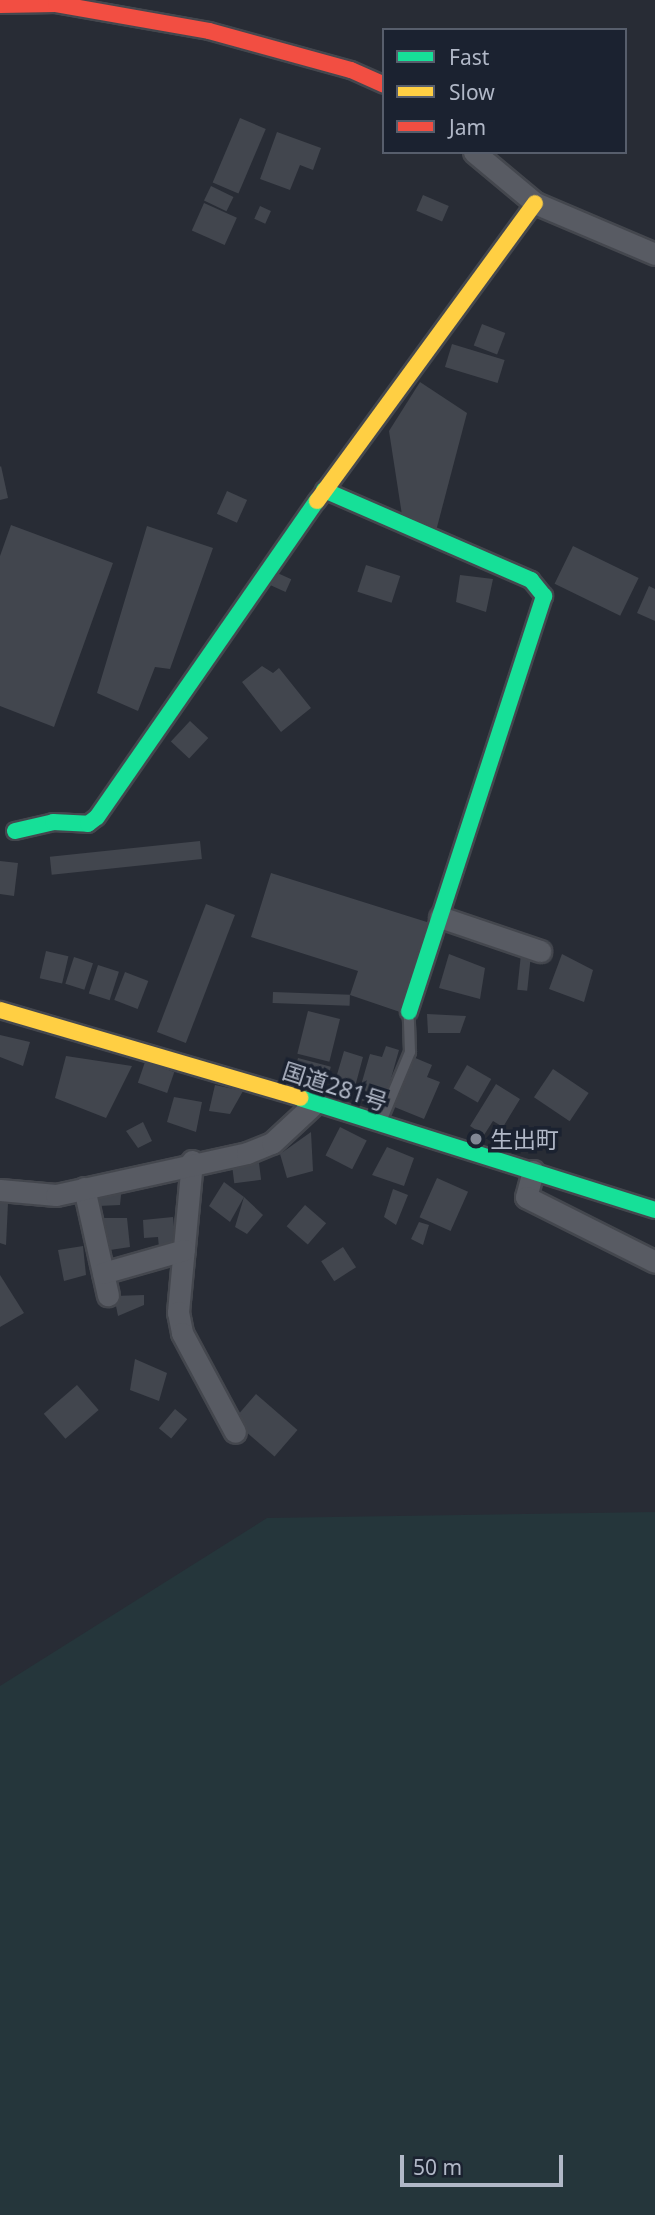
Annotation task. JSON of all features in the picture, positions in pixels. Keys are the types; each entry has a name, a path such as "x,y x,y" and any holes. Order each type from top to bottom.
{"main road":[{"path":"0,5 56,4 209,31 351,71 382,84"},
{"path":"15,831 54,822 88,824 97,817 324,490 535,203"},
{"path":"324,490 531,580 544,596 409,1018"},
{"name":"国道281号","path":"0,1010 315,1103 655,1210"}],"street":[{"path":"476,154 535,203 655,254"},
{"path":"440,918 540,951"},
{"path":"0,1191 39,1197 272,1143 315,1103"},
{"path":"191,1161 184,1250 182,1332 234,1432"},
{"path":"533,1171 526,1197 655,1262"},
{"path":"85,1188 108,1295"},
{"path":"103,1273 184,1250"}],"lane":[{"path":"380,1124 410,1052 409,1018"}],"shaded area":[{"path":"655,1512 655,2215 0,2215 0,1686 267,1518"}],"building":[{"path":"240,118 266,129 238,193 213,182"},
{"path":"277,132 321,148 313,170 300,165 290,190 260,179"},
{"path":"211,186 233,197 226,211 204,200"},
{"path":"423,195 449,206 442,222 416,211"},
{"path":"204,203 237,218 225,245 192,230"},
{"path":"260,206 271,211 265,224 254,219"},
{"path":"482,324 505,333 497,354 474,345"},
{"path":"452,344 505,360 498,383 445,367"},
{"path":"420,382 467,413 436,531 402,515 389,431"},
{"path":"0,467 8,498 0,500"},
{"path":"227,491 247,500 237,523 217,514"},
{"path":"11,525 113,563 54,727 0,706 0,556"},
{"path":"147,526 213,548 170,669 155,667 138,711 97,693"},
{"path":"573,546 639,578 620,616 555,584"},
{"path":"366,565 400,576 392,603 357,592"},
{"path":"273,571 291,579 286,592 267,584"},
{"path":"460,575 493,579 486,612 456,602"},
{"path":"649,586 655,589 655,621 637,613"},
{"path":"262,666 273,673 279,668 311,708 281,732 242,682"},
{"path":"190,721 208,738 189,759 171,741"},
{"path":"200,841 202,859 52,875 50,857"},
{"path":"0,861 18,863 14,896 0,894"},
{"path":"271,873 430,923 400,1012 350,995 358,971 251,937"},
{"path":"206,904 235,915 186,1043 157,1032"},
{"path":"46,951 68,956 62,983 40,978"},
{"path":"449,954 485,968 480,999 439,988"},
{"path":"521,954 531,955 527,991 517,990"},
{"path":"562,954 593,970 584,1002 549,989"},
{"path":"74,957 93,963 84,990 65,984"},
{"path":"98,965 119,972 110,1000 89,994"},
{"path":"125,972 148,981 138,1009 114,1000"},
{"path":"273,992 350,995 350,1006 273,1003"},
{"path":"308,1011 340,1019 329,1062 297,1054"},
{"path":"427,1014 466,1016 460,1033 428,1033"},
{"path":"0,1035 30,1042 23,1066 0,1057"},
{"path":"386,1046 399,1050 383,1107 357,1099 370,1054 382,1057"},
{"path":"344,1051 363,1057 352,1098 340,1095 344,1080 336,1078"},
{"path":"66,1056 132,1066 106,1118 55,1098"},
{"path":"413,1057 432,1065 427,1077 440,1082 424,1119 392,1106"},
{"path":"298,1058 331,1067 325,1087 293,1078"},
{"path":"145,1062 174,1072 167,1093 138,1083"},
{"path":"467,1065 491,1079 478,1102 454,1088"},
{"path":"553,1069 589,1093 570,1121 534,1097"},
{"path":"496,1084 520,1099 503,1127 493,1121 484,1135 470,1126"},
{"path":"215,1085 243,1091 230,1114 209,1111"},
{"path":"174,1097 202,1102 196,1132 167,1122"},
{"path":"143,1122 152,1141 138,1148 126,1131"},
{"path":"340,1127 367,1141 352,1169 325,1156"},
{"path":"311,1132 313,1171 287,1178 280,1154"},
{"path":"387,1147 414,1158 404,1186 372,1175"},
{"path":"259,1163 261,1180 234,1183 232,1166"},
{"path":"437,1178 468,1192 451,1231 420,1217"},
{"path":"224,1182 244,1197 230,1222 209,1206"},
{"path":"99,1186 122,1186 120,1205 98,1206"},
{"path":"393,1189 408,1195 396,1225 384,1217"},
{"path":"244,1197 263,1215 247,1234 235,1227"},
{"path":"0,1202 8,1203 6,1245 0,1243"},
{"path":"305,1205 326,1223 308,1245 287,1226"},
{"path":"173,1217 176,1246 159,1248 158,1237 144,1238 143,1220"},
{"path":"103,1218 127,1218 130,1247 110,1250"},
{"path":"419,1222 429,1225 423,1245 411,1239"},
{"path":"83,1246 86,1275 64,1281 58,1250"},
{"path":"343,1247 356,1267 334,1281 321,1261"},
{"path":"0,1275 24,1313 0,1327"},
{"path":"144,1295 144,1305 118,1316 114,1296"},
{"path":"135,1359 167,1373 159,1401 130,1390"},
{"path":"77,1385 99,1410 65,1439 44,1414"},
{"path":"256,1394 298,1430 275,1456 233,1420"},
{"path":"175,1409 187,1419 171,1438 159,1428"}],"traffic: fast":[{"path":"324,490 531,580 544,596 409,1012"},
{"path":"15,831 53,822 88,824 97,817 317,501"},
{"path":"300,1098 655,1210"}],"traffic: slow":[{"path":"317,501 535,203"},
{"path":"0,1010 300,1098"}],"traffic: jam":[{"path":"0,5 56,4 209,31 351,70 382,84"}],"place":[{"name":"生出町","path":"476,1139"}]}
